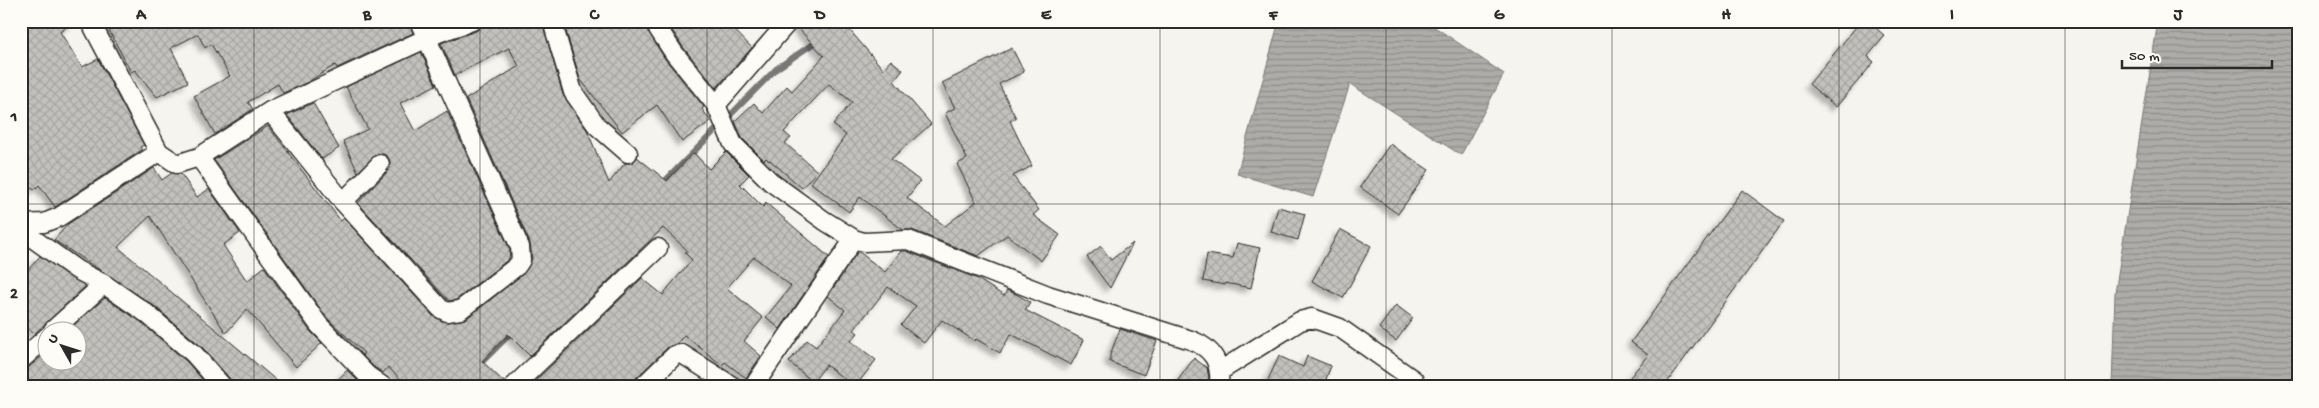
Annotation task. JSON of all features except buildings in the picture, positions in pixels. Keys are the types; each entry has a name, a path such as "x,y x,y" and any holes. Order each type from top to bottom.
{"street":[{"path":"90,21 159,152 177,164 199,157 270,111 427,40 438,33 472,21"},
{"path":"270,111 343,202 441,310 447,312 460,310 517,266 521,260 520,247 420,21"},
{"path":"552,21 573,92 598,126 628,153"},
{"path":"653,21 674,53 718,110 733,144 772,182 824,221 854,239 864,242 908,240 1048,295 1191,340 1208,350 1215,359 1220,379 1300,321 1312,318 1340,328 1414,380"},
{"path":"718,110 790,21"},
{"path":"21,224 44,223 59,217 159,152"},
{"path":"199,157 319,324 367,375 384,387"},
{"path":"343,202 380,164"},
{"path":"21,230 77,270 104,284 146,313 194,354 223,387"},
{"path":"753,387 854,239"},
{"path":"513,387 658,248"},
{"path":"64,320 104,284"},
{"path":"21,360 38,345"},
{"path":"642,387 675,355 682,354 734,387"}],"shaded area":[{"path":"1279,21 1426,21 1504,74 1461,155 1350,84 1313,197 1237,174"},
{"path":"2158,21 2298,21 2298,387 2112,387 2115,293"}],"waterway":[{"path":"837,28 847,21"},
{"path":"660,186 776,69 820,39"},
{"path":"477,367 514,330"}]}
